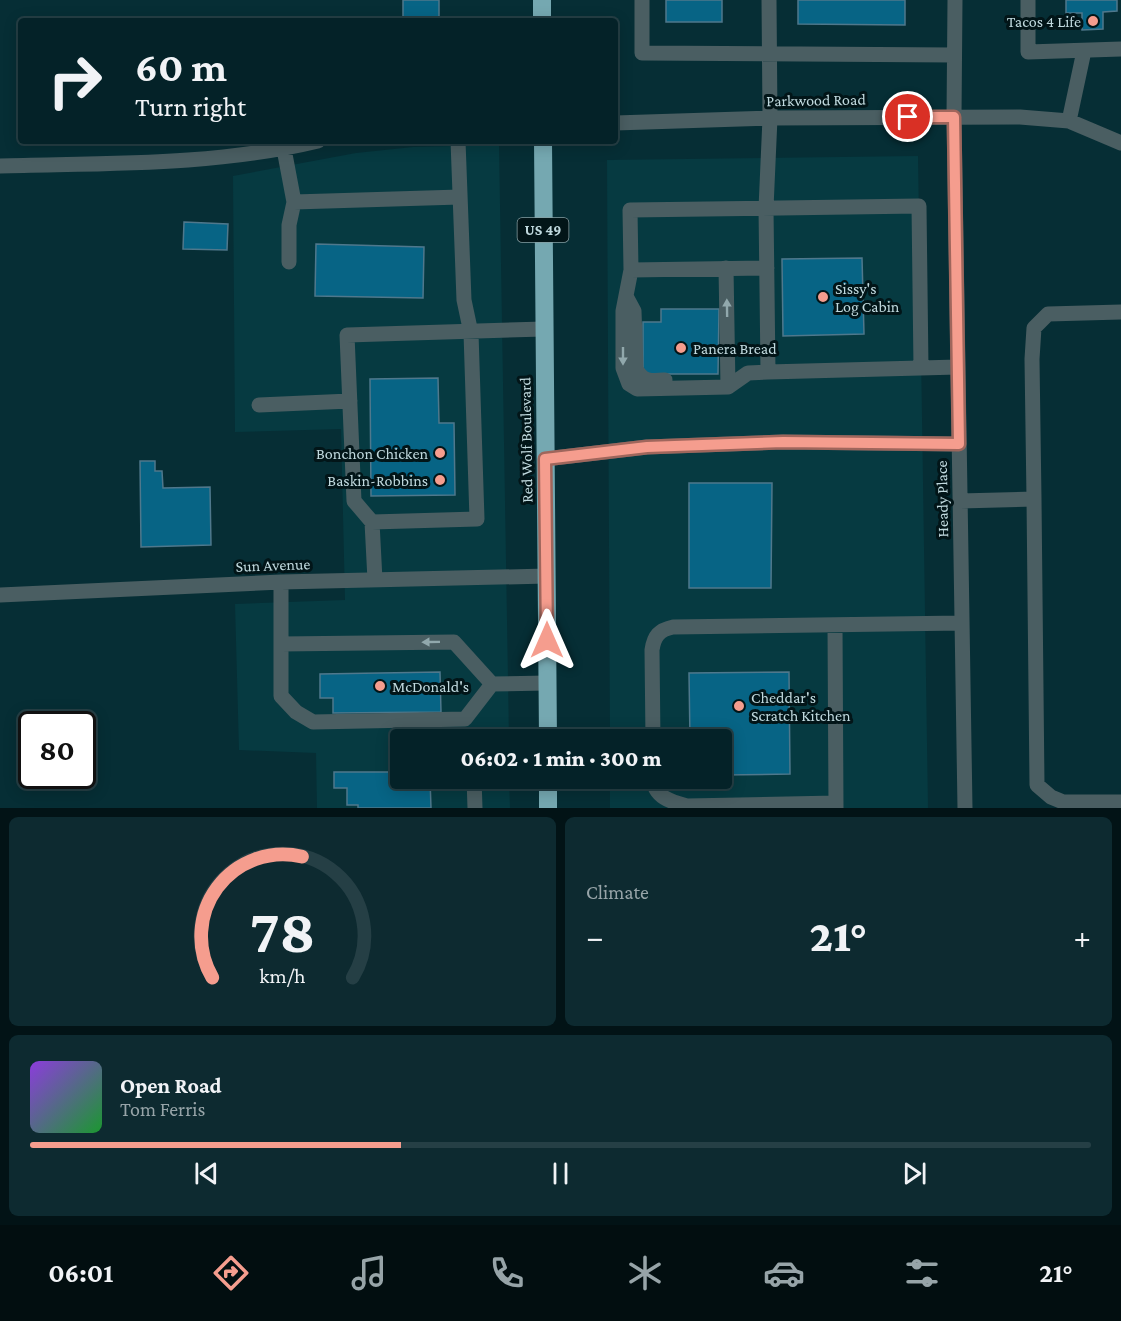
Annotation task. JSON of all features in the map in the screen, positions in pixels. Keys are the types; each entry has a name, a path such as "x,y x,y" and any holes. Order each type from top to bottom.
{"highway":[{"path":"542,0 542,18"},
{"name":"Red Wolf Boulevard","path":"543,144 548,729"},
{"path":"548,789 548,808"}],"street":[{"path":"642,0 642,53 954,55"},
{"path":"768,372 766,208 770,118 769,0"},
{"name":"Heady Place","path":"955,0 954,117 965,808"},
{"path":"1028,0 1028,52 1121,49"},
{"path":"1069,121 1084,51"},
{"name":"Parkwood Road","path":"618,123 770,118 1020,117 1069,121 1121,143"},
{"path":"0,166 183,161 284,149 305,144"},
{"path":"372,522 477,519 471,333 464,300 458,144"},
{"path":"284,149 294,202 289,225 289,262"},
{"path":"294,202 460,197"},
{"path":"921,368 919,206 630,210 631,270 623,311 622,368 629,384 637,389 725,387 748,373 958,368"},
{"path":"725,387 726,268"},
{"path":"631,270 767,268"},
{"path":"1121,312 1048,314 1034,328 1032,359 1037,785 1051,797 1063,802 1121,802"},
{"path":"375,580 372,522 354,501 347,335 544,329"},
{"path":"259,405 350,401"},
{"path":"545,459 670,446 783,442 959,444"},
{"path":"960,501 1034,499"},
{"name":"Sun Avenue","path":"0,595 280,582 547,576"},
{"path":"280,582 281,696 296,712 314,722 465,719 492,684"},
{"path":"653,729 652,650 654,638 662,630 673,627 962,623"},
{"path":"656,789 659,794 670,802 687,806 836,806 835,624"},
{"path":"281,644 454,642 492,684 548,683"},
{"path":"474,789 475,808"}],"shaded area":[{"path":"499,145 509,729 390,729 390,789 509,789 510,808 317,808 316,753 239,750 235,604 345,600 341,429 235,432 233,176 356,153 413,147"},
{"path":"918,156 928,808 610,808 610,789 732,789 732,729 610,729 607,160"}],"building":[{"path":"403,0 439,0 439,18 403,18"},
{"path":"666,0 722,0 722,22 666,22"},
{"path":"798,0 905,0 905,25 798,24"},
{"name":"Tacos 4 Life","path":"1066,0 1117,0 1117,11 1103,12 1103,29 1082,30 1082,13 1066,13"},
{"path":"184,222 228,224 227,250 183,249"},
{"path":"316,244 424,247 423,298 315,296"},
{"name":"Sissy's Log Cabin","path":"862,258 864,334 783,336 782,259"},
{"name":"Panera Bread","path":"661,309 719,309 718,374 643,374 643,322 661,322"},
{"path":"438,378 439,423 454,423 455,495 371,496 370,379"},
{"path":"140,461 155,461 155,471 162,471 163,488 210,487 211,545 141,547"},
{"path":"689,483 772,483 771,588 689,588"},
{"name":"McDonald's","path":"440,672 441,712 333,713 333,698 320,698 320,674"},
{"name":"Cheddar's Scratch Kitchen","path":"789,672 790,774 732,775 732,729 690,729 689,673"},
{"path":"334,772 390,772 390,789 430,789 431,808 358,808 358,805 347,805 347,788 334,788"}],"place":[{"name":"Tacos 4 Life","path":"1093,21"},
{"name":"Sissy's Log Cabin","path":"823,297"},
{"name":"Panera Bread","path":"681,348"},
{"name":"Bonchon Chicken","path":"440,453"},
{"name":"Baskin-Robbins","path":"440,480"},
{"name":"McDonald's","path":"380,686"},
{"name":"Cheddar's Scratch Kitchen","path":"739,706"}],"route":[{"path":"547,640 545,459 647,447 783,442 959,444 954,117 908,117"}]}
